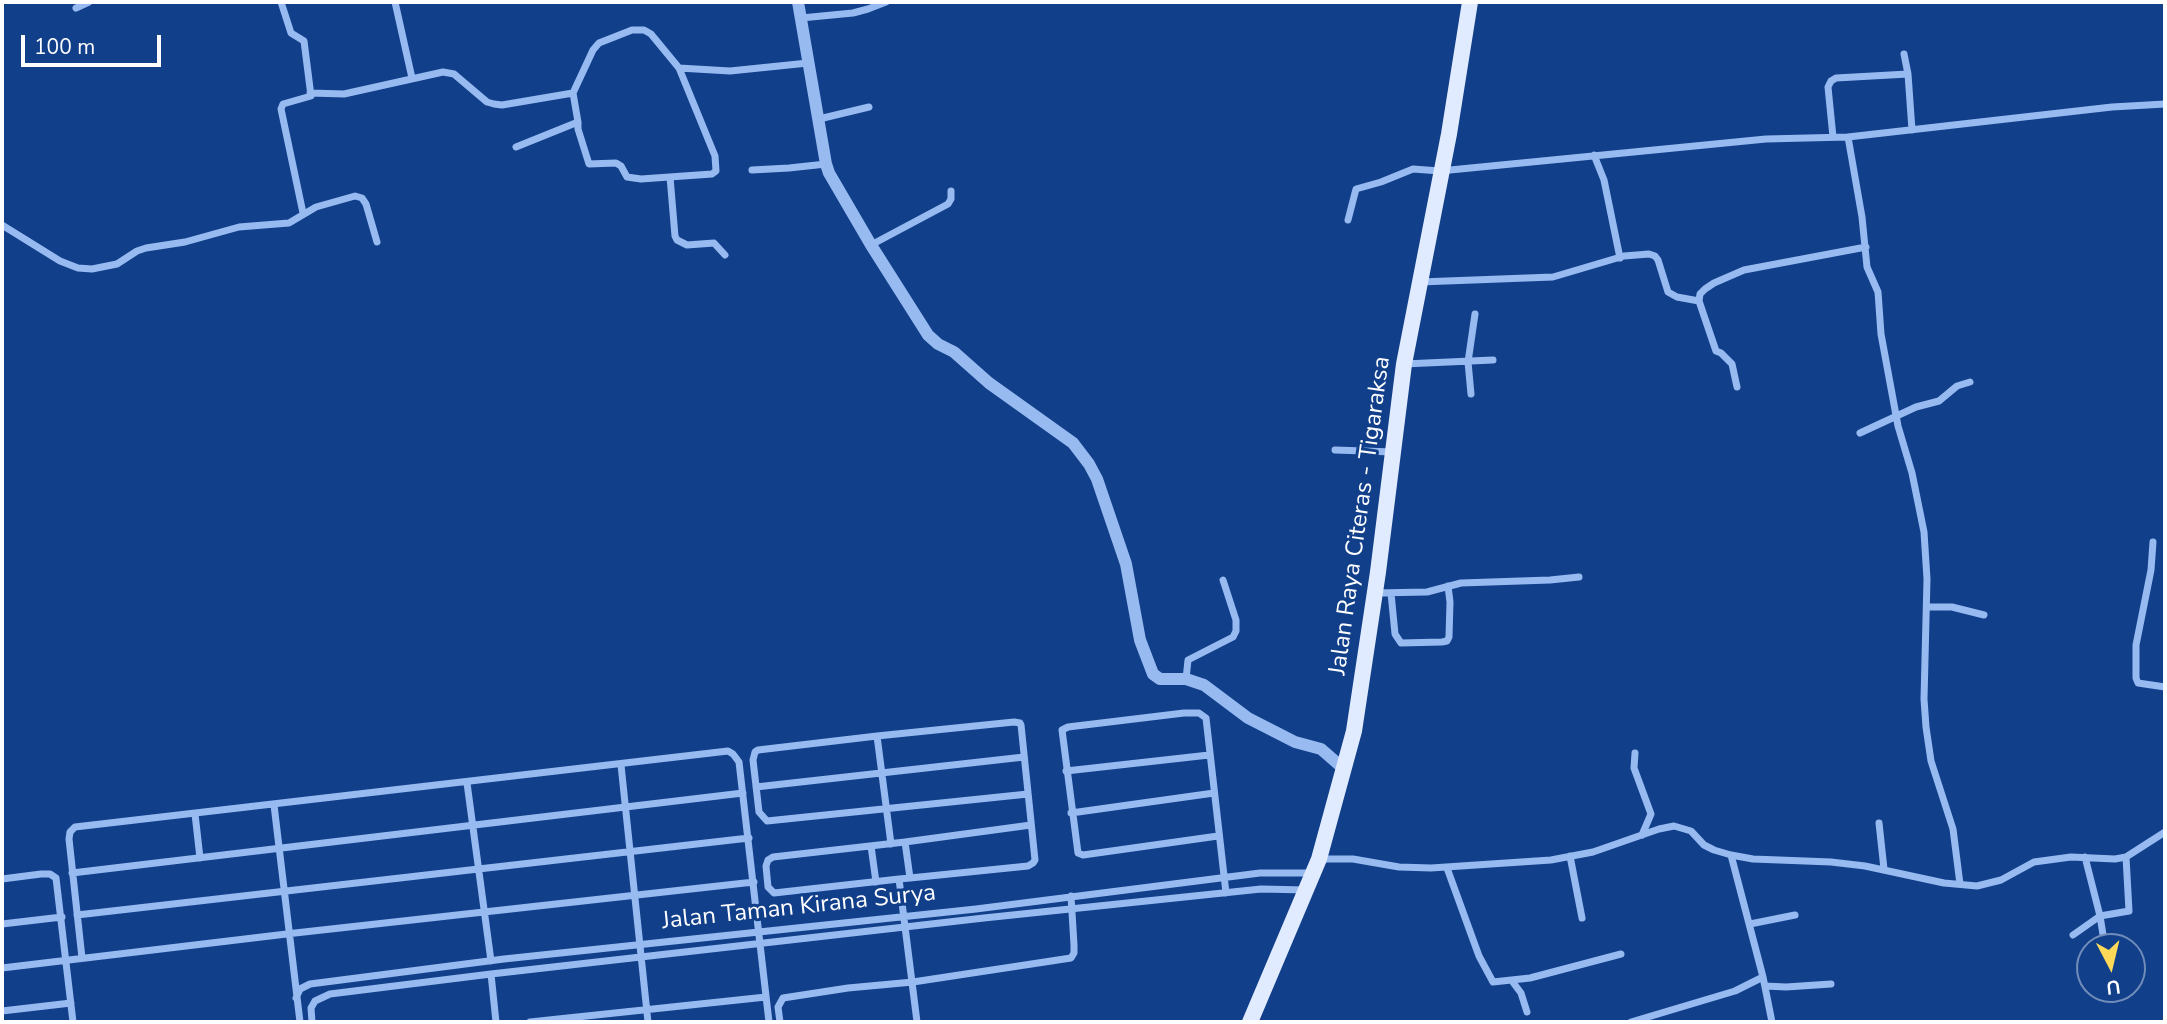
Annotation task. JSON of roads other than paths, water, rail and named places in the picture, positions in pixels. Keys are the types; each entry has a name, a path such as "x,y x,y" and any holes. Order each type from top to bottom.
{"main road":[{"name":"Jalan Raya Citeras - Tigaraksa","path":"1250,1022 1317,866 1356,718 1404,364 1449,134 1470,2"}],"street":[{"path":"76,8 89,2"},
{"path":"281,2 291,33 304,41 310,93 310,97 283,104 281,109 303,214"},
{"path":"395,2 412,78"},
{"path":"798,2 825,163 829,173 928,335 954,352 989,383 1065,437 1081,452 1097,479 1126,564 1140,640 1149,669 1160,679 1186,679 1205,685 1248,718 1295,742 1321,749 1344,769"},
{"path":"801,18 853,13 886,2"},
{"path":"632,30 644,30 651,34 679,68 717,167 712,174 631,179 616,163 589,164 578,130 573,93 599,43 632,30"},
{"path":"1904,54 1912,130"},
{"path":"679,68 730,71 808,63"},
{"path":"310,93 344,94 443,72 451,73 487,102 502,105 573,93"},
{"path":"1833,137 1828,96 1830,81 1836,78 1908,74"},
{"path":"1348,220 1356,188 1381,182 1407,170 1440,171 1766,139 1848,137 2112,107 2165,104"},
{"path":"819,119 869,107"},
{"path":"516,148 578,122"},
{"path":"1848,137 1869,274 1878,292 1881,334 1901,440 1917,495 1924,533 1927,607 1924,699 1926,727 1931,761 1953,829 1959,884"},
{"path":"1594,155 1604,180 1620,258"},
{"path":"752,170 825,163"},
{"path":"670,177 677,240 687,245 714,243 725,254"},
{"path":"871,245 948,204 951,191"},
{"path":"2,225 60,261 92,270 117,264 146,247 185,242 239,227 289,223 329,202 359,197 366,204 377,242"},
{"path":"1737,387 1732,364 1716,351 1699,300 1700,294 1714,283 1744,271 1866,247"},
{"path":"1419,282 1553,276 1641,254 1655,256 1668,292 1677,297 1699,300"},
{"path":"1471,394 1468,362 1475,314"},
{"path":"1404,364 1493,360"},
{"path":"1860,433 1916,407 1939,401 1957,386 1970,382"},
{"path":"1335,450 1393,452"},
{"path":"2153,542 2151,570 2136,645 2136,678 2138,683 2165,687"},
{"path":"1375,593 1427,592 1461,583 1579,577"},
{"path":"1186,679 1188,660 1233,636 1236,631 1236,620 1223,580"},
{"path":"1391,593 1395,634 1401,643 1442,642 1447,641 1449,636 1448,586"},
{"path":"1927,607 1952,607 1984,615"},
{"path":"1218,835 1083,855 1076,850 1062,730 1081,725 1199,713 1206,718 1226,893"},
{"path":"1028,794 767,821 759,812 753,760 758,750 1018,722 1021,725 1035,860 1031,865 774,893 768,887 766,866 768,860 773,857 1031,825"},
{"path":"877,736 891,844"},
{"path":"82,958 69,839 75,827 728,751 739,762 769,1022"},
{"path":"1635,752 1634,768 1651,814 1642,835"},
{"path":"1066,771 1209,755"},
{"path":"756,788 1024,757"},
{"path":"621,765 648,1022"},
{"path":"467,783 491,961"},
{"path":"72,873 743,793"},
{"path":"1071,813 1214,793"},
{"path":"274,805 300,1022"},
{"path":"195,814 200,858"},
{"path":"1879,823 1884,869"},
{"name":"Jalan Taman Kirana Surya","path":"296,998 300,989 310,984 491,961 1223,879 1363,860 1407,868 1447,868 1570,856 1593,852 1668,827 1691,831 1704,845 1731,855 1754,859 1831,862 1884,869 1944,883 1985,886 2034,862 2085,857 2126,858"},
{"path":"2073,935 2100,916 2129,911 2126,858 2165,832"},
{"path":"77,915 749,838"},
{"path":"905,842 911,878"},
{"path":"871,846 876,882"},
{"path":"1731,855 1772,1022"},
{"path":"1570,856 1582,918"},
{"path":"2085,857 2103,933"},
{"path":"1447,868 1479,956 1490,980 1495,983 1621,954"},
{"path":"2,879 41,874 50,874 56,878 74,1022"},
{"path":"899,879 917,1022"},
{"path":"2,968 754,882"},
{"name":"Jalan Taman Kirana Surya","path":"312,1022 315,1001 330,994 906,927 1226,893 1307,890"},
{"path":"780,1022 778,1007 783,998 1071,958 1074,953 1071,896"},
{"path":"1750,924 1796,915"},
{"path":"2,924 62,917"},
{"path":"491,974 496,1022"},
{"path":"1512,981 1521,993 1527,1012"},
{"path":"1631,1022 1764,982 1786,987 1831,984"},
{"path":"530,1022 766,997"},
{"path":"2,1011 71,1003"}]}
